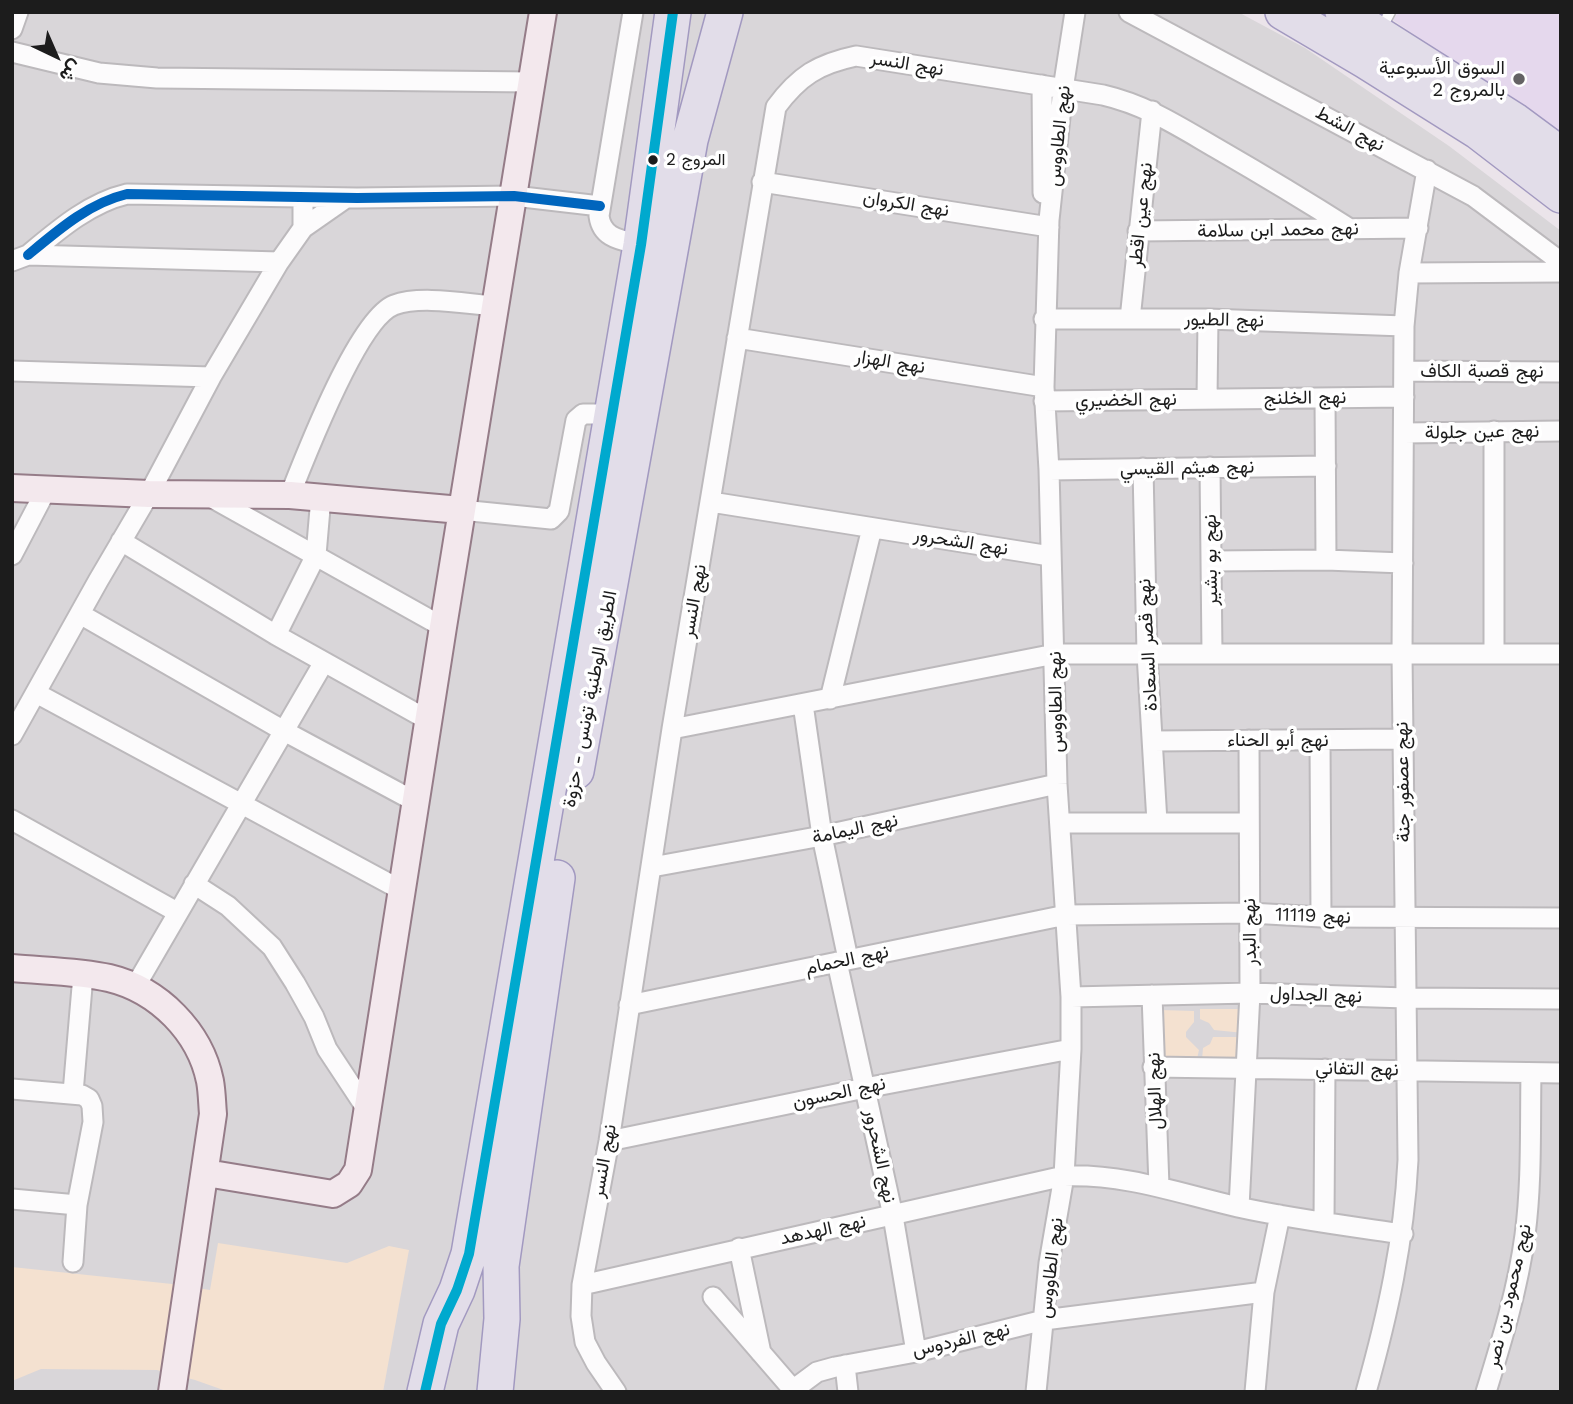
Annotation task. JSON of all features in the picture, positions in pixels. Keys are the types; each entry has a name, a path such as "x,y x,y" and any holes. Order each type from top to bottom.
{"highway":[{"name":"الطريق الوطنية تونس - حزوة","path":"425,1392 441,1324 457,1290 469,1254 641,245 673,12"},
{"name":"الطريق الوطنية تونس - حزوة","path":"495,1392 502,1320 501,1266 561,851 690,140 725,12"},
{"path":"1283,12 1360,32 1516,121 1561,155"},
{"path":"1360,32 1479,132 1561,195"},
{"path":"447,1392 469,1254"},
{"path":"473,1392 487,1312 501,1266"}],"street":[{"path":"12,29 18,12"},
{"path":"206,1173 333,1194 349,1184 358,1170 461,510 543,12"},
{"path":"633,12 600,205 600,227 607,235 641,245"},
{"name":"نهج الطاووس","path":"1036,1392 1049,1263 1064,1176 1071,1049 1071,996 1057,784 1044,319 1049,223 1063,89 1075,12"},
{"name":"نهج الشط","path":"1129,12 1473,196 1561,262"},
{"path":"12,52 99,73 132,76 531,82"},
{"name":"نهج النسر","path":"616,1392 585,1342 581,1316 582,1285 609,1141 672,729 776,107 807,73 838,60 856,56 1132,102 1273,181 1350,229"},
{"path":"1042,85 1042,186 1049,223"},
{"name":"نهج عين اقطر","path":"1130,319 1152,111"},
{"name":"نهج عصفور جنة","path":"1366,1392 1380,1342 1403,1234 1408,1160 1402,654 1404,326 1409,272 1427,170"},
{"name":"نهج الكروان","path":"762,182 1049,223"},
{"path":"20,258 99,203 127,194 303,198 514,195 600,205"},
{"path":"303,198 303,228"},
{"path":"12,734 149,494 211,377 279,262 303,228 345,198"},
{"name":"نهج محمد ابن سلامة","path":"1138,231 1418,228"},
{"path":"20,258 279,262"},
{"path":"1409,272 1561,272"},
{"path":"290,495 338,386 368,329 379,315 393,306 421,301 495,306"},
{"name":"نهج الطيور","path":"1044,319 1208,319 1404,326"},
{"path":"1207,399 1208,319"},
{"name":"نهج الهزار","path":"737,338 1044,394"},
{"path":"12,371 211,377"},
{"name":"نهج قصبة الكاف","path":"1404,371 1561,372"},
{"name":"نهج الخضيري","path":"1044,394 1207,399"},
{"name":"نهج الخلنج","path":"1207,399 1404,397"},
{"path":"1325,398 1326,560"},
{"path":"12,488 149,494 290,495 551,519 559,510 576,420 583,414 613,414"},
{"path":"1494,431 1494,654"},
{"name":"نهج عين جلولة","path":"1404,433 1561,431"},
{"name":"نهج هيثم القيسي","path":"1049,470 1325,466"},
{"name":"نهج بو بشير","path":"1210,467 1212,653"},
{"name":"نهج قصر السعادة","path":"1143,468 1147,654 1157,822"},
{"path":"12,555 46,490"},
{"path":"206,495 443,627"},
{"path":"276,635 316,555 321,497"},
{"name":"نهج الشحرور","path":"710,502 1050,556"},
{"path":"830,699 872,528"},
{"path":"121,541 276,635 428,720"},
{"path":"1211,561 1326,560 1403,564"},
{"path":"80,614 284,731 416,802"},
{"path":"672,729 1055,654 1561,654"},
{"path":"135,987 324,662"},
{"path":"36,693 401,890"},
{"name":"نهج الشحرور","path":"803,704 842,960 865,1088 893,1216 916,1352"},
{"name":"نهج أبو الحناء","path":"1153,741 1403,739"},
{"name":"نهج البدر","path":"1239,1207 1251,993 1249,740"},
{"path":"1320,740 1321,917"},
{"name":"نهج اليمامة","path":"652,867 822,836 1057,784"},
{"path":"12,820 177,912"},
{"path":"1060,824 1248,822"},
{"path":"194,884 228,905 272,947 314,1017 327,1049 368,1111"},
{"name":"نهج 11119","path":"1066,915 1250,913 1321,917 1561,918"},
{"name":"نهج الحمام","path":"629,1005 1066,915"},
{"path":"12,968 110,978 135,987 154,998 178,1019 193,1039 204,1061 210,1082 213,1114 172,1392"},
{"path":"73,1093 83,975"},
{"name":"نهج الجداول","path":"1071,996 1251,993 1561,999"},
{"name":"نهج الهلال","path":"1152,995 1159,1186"},
{"name":"نهج الحسون","path":"609,1141 1071,1049"},
{"name":"نهج التفاني","path":"1153,1067 1561,1073"},
{"path":"1324,1222 1325,1069"},
{"name":"نهج محمود بن نصر","path":"1486,1392 1510,1309 1525,1234 1531,1073"},
{"path":"12,1089 73,1093 89,1099 93,1114 77,1205 73,1262"},
{"name":"نهج الهدهد","path":"582,1285 1064,1176 1096,1175 1159,1186 1239,1207 1403,1234"},
{"path":"12,1199 77,1205"},
{"path":"1255,1392 1264,1292 1280,1214"},
{"path":"739,1248 762,1355"},
{"name":"نهج الفردوس","path":"793,1391 817,1372 916,1352 1044,1321 1264,1292"},
{"path":"713,1297 793,1391"},
{"path":"845,1365 848,1392"}],"shaded area":[{"name":"المروج 2","path":"12,12 1238,12 1305,48 1449,146 1561,231 1561,1392 12,1392"},
{"name":"السوق الأسبوعية بالمروج 2","path":"1398,12 1561,12 1561,137 1393,20"},
{"path":"1200,1009 1246,1009 1244,1033 1214,1030 1209,1023 1200,1019"},
{"path":"1160,1010 1194,1011 1194,1022 1186,1032 1186,1037 1199,1050 1197,1059 1158,1061"},
{"path":"1213,1037 1243,1037 1240,1063 1202,1060 1203,1048 1210,1044"},
{"path":"218,1243 347,1263 389,1246 409,1250 383,1392 229,1392 157,1370 41,1369 12,1381 12,1267 210,1290"}],"transit line":[{"path":"425,1392 441,1324 457,1290 469,1254 641,245 673,12"},
{"path":"28,255 62,227 87,211 127,194 357,198 514,196 600,206"}],"place":[{"name":"السوق الأسبوعية بالمروج 2","path":"1519,79"},
{"name":"المروج 2","path":"653,160"}]}
